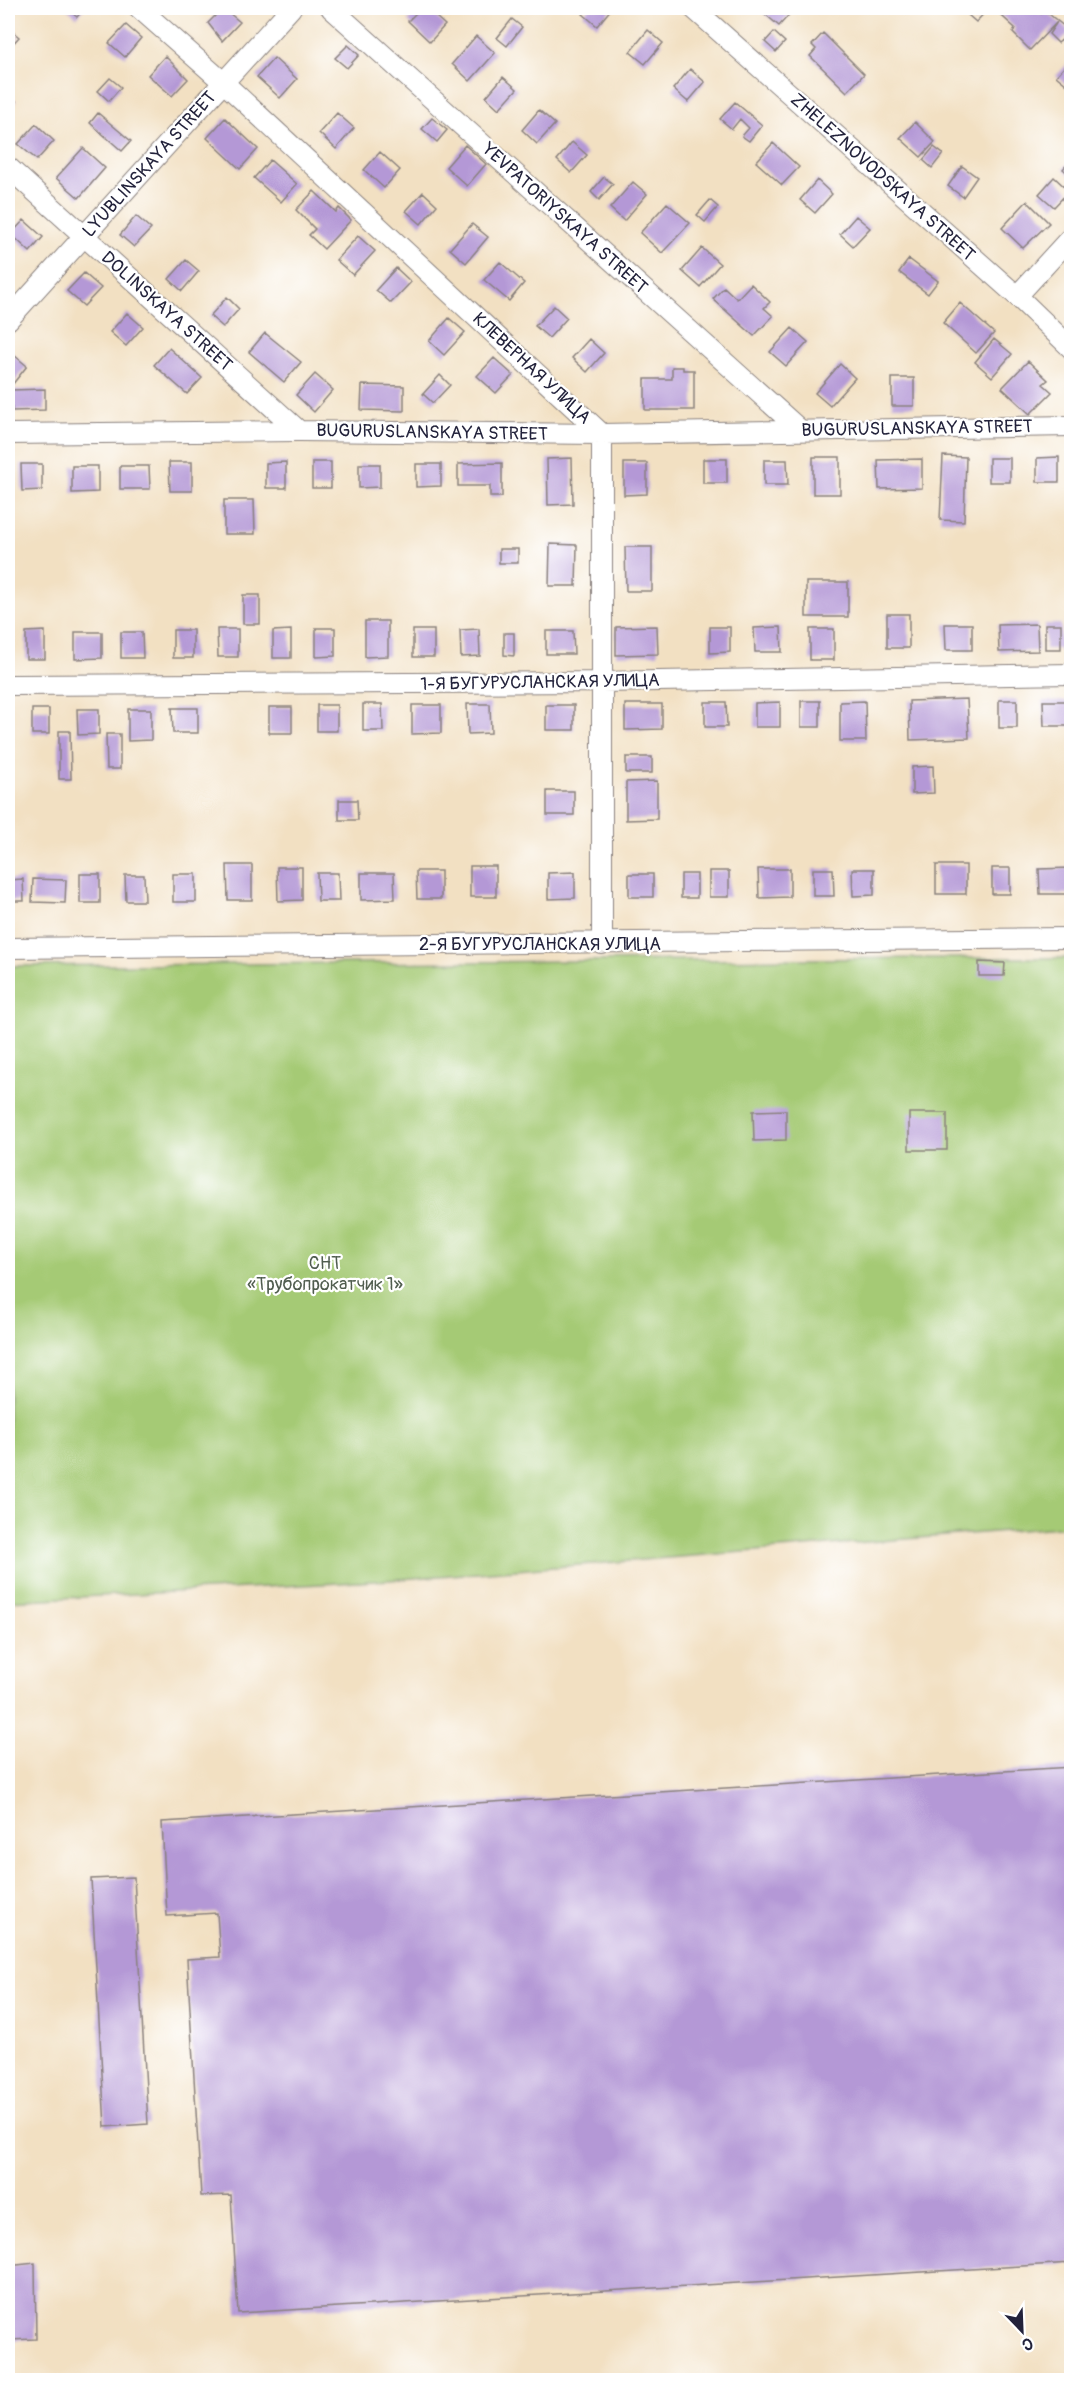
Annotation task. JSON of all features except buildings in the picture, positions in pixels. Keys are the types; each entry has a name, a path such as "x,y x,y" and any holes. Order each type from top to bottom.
{"street":[{"name":"КЛЕВЕРНАЯ УЛИЦА","path":"139,8 224,81 602,434 602,944"},
{"name":"LYUBLINSKAYA STREET","path":"8,320 291,8"},
{"name":"YEVPATORIYSKAYA STREET","path":"331,8 799,429"},
{"name":"ZHELEZNOVODSKAYA STREET","path":"693,8 1017,296 1071,348"},
{"name":"DOLINSKAYA STREET","path":"8,167 299,431"},
{"path":"1017,296 1071,236"},
{"name":"BUGURUSLANSKAYA STREET","path":"8,434 299,431 602,434 1071,426"},
{"name":"1-Я БУГУРУСЛАНСКАЯ УЛИЦА","path":"8,685 602,682 1071,674"},
{"name":"2-Я БУГУРУСЛАНСКАЯ УЛИЦА","path":"8,948 1071,938"}],"green space":[{"name":"СНТ «Трубопрокатчик 1»","path":"1071,958 1071,1526 376,1581 8,1601 8,966"}]}
